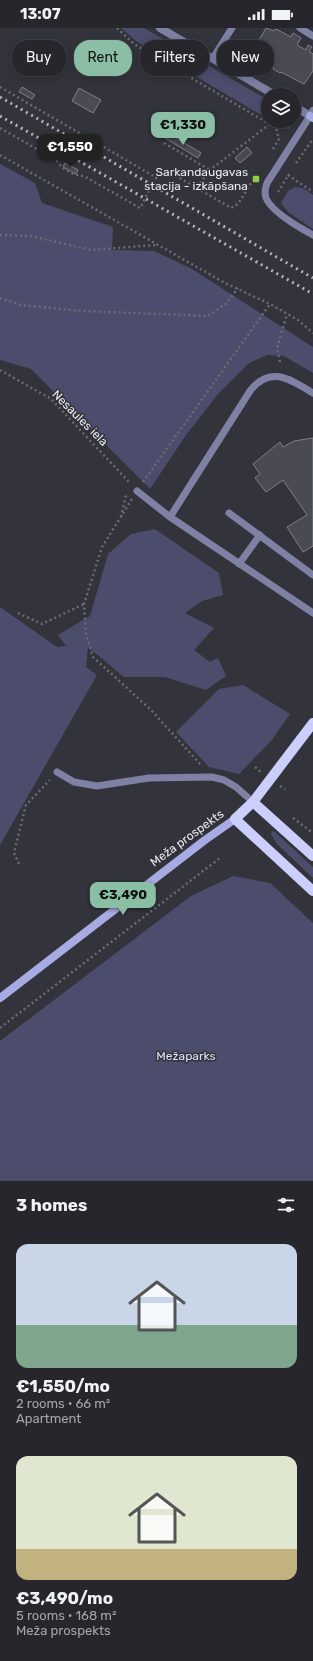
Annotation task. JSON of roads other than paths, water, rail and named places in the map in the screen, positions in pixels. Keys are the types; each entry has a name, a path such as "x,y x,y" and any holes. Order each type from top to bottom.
{"main road":[{"name":"Meža prospekts","path":"235,819 253,802 313,723"},
{"path":"253,802 313,856"},
{"path":"235,819 313,891"}],"street":[{"path":"160,28 263,88"},
{"path":"301,110 312,115"},
{"name":"Meža prospekts","path":"0,998 205,840 235,819"}],"lane":[{"path":"213,58 232,28"},
{"path":"300,28 313,36"},
{"path":"312,115 267,183 265,194 270,204 290,222 313,236"},
{"path":"170,517 250,391 260,380 270,376 284,378 313,393"},
{"path":"137,491 170,517 313,613"},
{"path":"229,513 313,575"},
{"path":"239,564 260,535"},
{"path":"57,772 74,782 97,786 149,778 212,777 224,780 236,787 253,802"}],"railway":[{"path":"0,97 313,278"},
{"path":"0,116 313,294"}],"place":[{"name":"Sarkandaugavas stacija - izkāpšana","path":"256,179"}],"park label":[{"name":"Mežaparks","path":"186,1056"}]}
